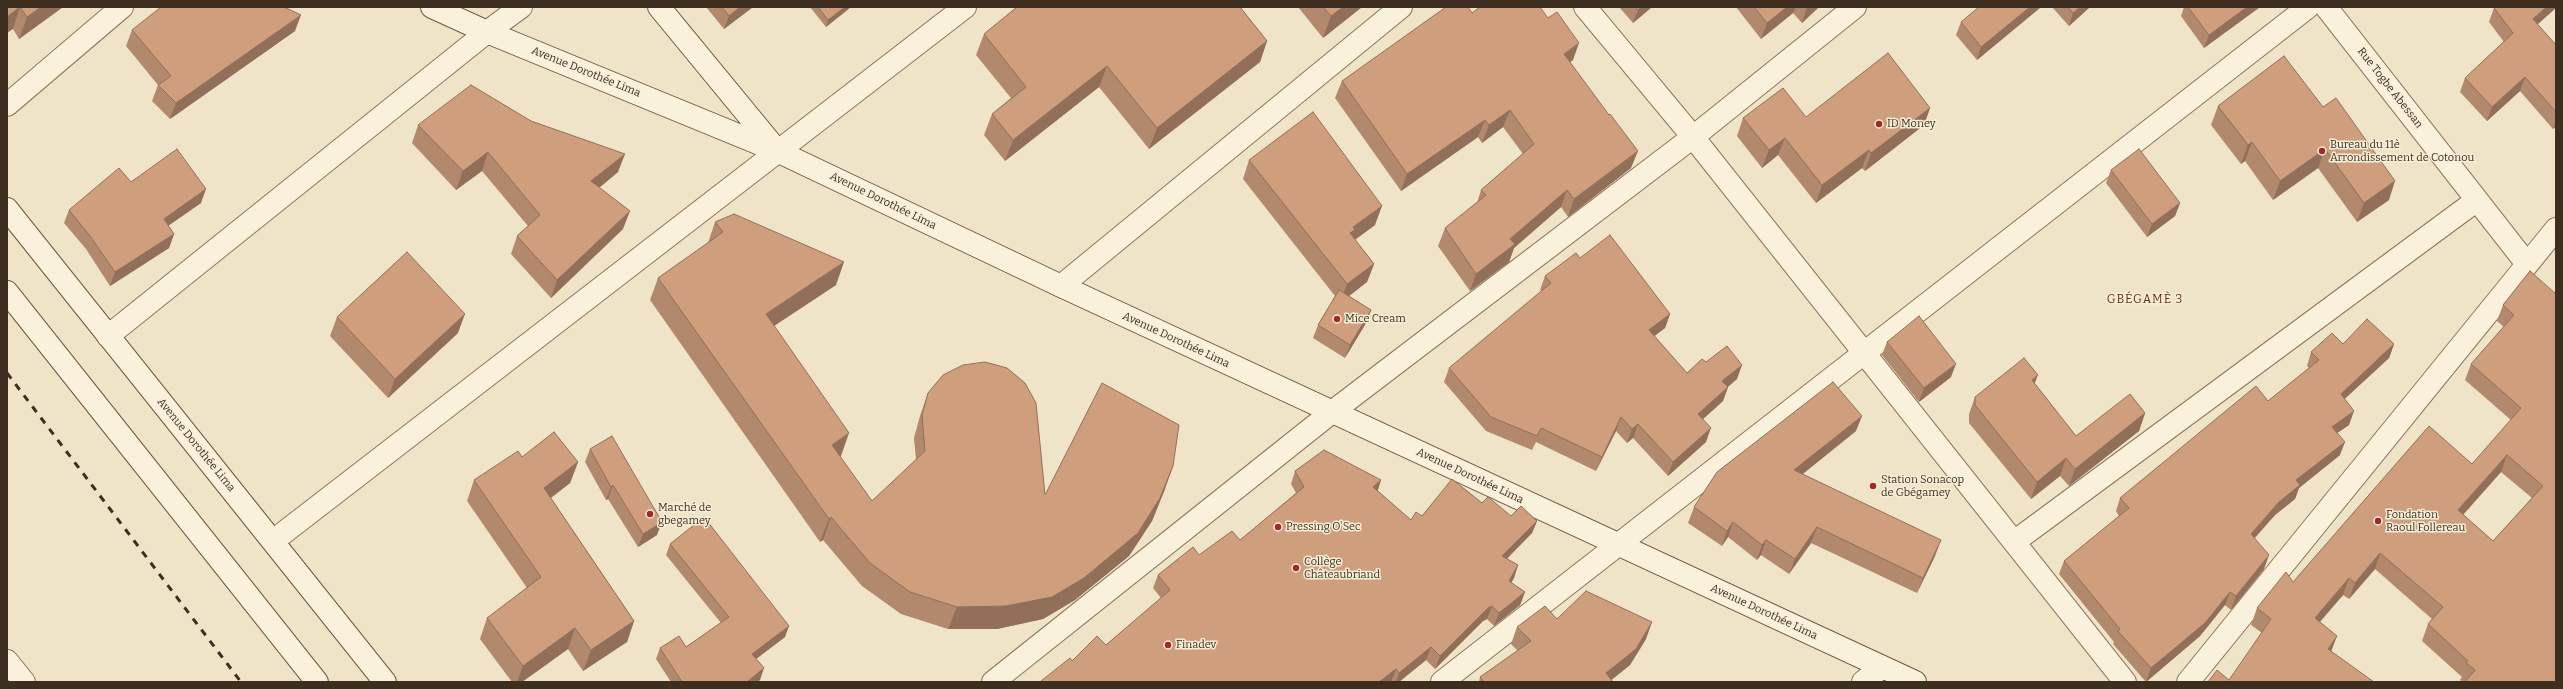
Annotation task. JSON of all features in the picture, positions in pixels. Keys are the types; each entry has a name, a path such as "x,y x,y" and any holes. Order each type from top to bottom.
{"street":[{"path":"7,105 122,7"},
{"name":"Avenue Dorothée Lima","path":"432,7 487,32 777,151 1061,286 1915,682"},
{"path":"108,336 487,32 521,7"},
{"path":"659,7 777,151"},
{"path":"273,541 965,7"},
{"path":"1061,286 1402,7"},
{"path":"1585,7 1693,137 2125,682"},
{"path":"993,682 1332,412 1693,137 1855,7"},
{"path":"1442,682 2308,7"},
{"name":"Rue Togbe Abessan","path":"2326,7 2527,264"},
{"path":"2014,542 2477,200"},
{"name":"Avenue Dorothée Lima","path":"7,209 385,682"},
{"path":"2188,682 2556,229"},
{"path":"7,292 317,682"},
{"path":"7,661 24,682"},
{"path":"1863,682 1882,667"}],"building":[{"path":"7,7 20,7 7,17"},
{"path":"20,7 41,7 27,17"},
{"path":"161,7 284,7 301,15 176,103 158,85 171,76 132,30"},
{"path":"722,7 740,7 729,16"},
{"path":"818,7 845,7 828,20"},
{"path":"1017,7 1240,7 1267,41 1157,128 1107,66 1013,140 992,114 1026,87 984,34"},
{"path":"1323,7 1343,7 1331,16"},
{"path":"1446,7 1468,7 1472,13 1480,7 1540,7 1548,18 1557,12 1579,43 1564,54 1609,115 1610,114 1638,151 1574,199 1567,190 1510,239 1515,244 1476,274 1445,228 1486,195 1481,190 1534,144 1510,110 1489,125 1485,120 1407,174 1342,81"},
{"path":"1754,7 1787,7 1767,23"},
{"path":"1979,7 2030,7 1981,47 1961,22"},
{"path":"2068,7 2080,7 2073,13"},
{"path":"2188,7 2247,7 2209,35"},
{"path":"2546,7 2533,19 2556,45 2556,112 2525,77 2492,107 2465,78 2513,33 2494,8"},
{"path":"1888,53 1930,108 1871,153 1869,150 1822,185 1785,138 1769,150 1743,118 1783,88 1806,117"},
{"path":"2284,56 2323,107 2336,98 2395,181 2364,203 2325,149 2280,181 2252,142 2248,145 2218,106"},
{"path":"471,85 531,121 625,154 591,181 630,211 557,280 517,236 540,215 488,152 463,171 418,125"},
{"path":"1313,112 1382,206 1353,227 1355,230 1350,233 1374,264 1347,284 1249,160"},
{"path":"177,149 206,189 164,219 174,234 115,272 90,236 69,210 119,168 131,182"},
{"path":"2139,149 2180,203 2152,224 2111,170"},
{"path":"734,214 844,262 766,314 849,433 832,445 872,501 925,451 922,415 928,393 943,375 963,365 985,362 1007,368 1025,383 1036,403 1045,495 1102,383 1179,425 1173,466 1160,498 1138,533 1084,578 1052,597 1006,606 957,607 910,592 870,563 831,517 829,519 658,278 723,232 715,222"},
{"path":"1610,235 1670,314 1649,330 1687,373 1702,359 1706,362 1727,346 1742,365 1722,381 1728,387 1698,414 1711,428 1673,462 1638,424 1632,429 1621,417 1602,457 1541,428 1537,436 1491,417 1449,368 1551,283 1545,276 1576,253 1580,258"},
{"path":"407,252 465,314 395,379 337,317"},
{"path":"2530,271 2556,294 2556,682 2465,682 2475,670 2466,663 2468,661 2428,624 2443,607 2380,553 2355,583 2349,578 2315,618 2337,636 2328,649 2374,682 2208,682 2217,670 2229,680 2271,619 2257,608 2286,572 2293,582 2429,426 2472,464 2521,408 2471,364 2514,315 2503,305","holes":["2507,455 2543,486 2493,541 2458,510"]},
{"path":"1339,290 1371,310 1350,345 1318,325"},
{"path":"1919,316 1956,364 1924,388 1887,342"},
{"path":"2367,319 2394,344 2341,394 2354,411 2332,427 2345,442 2296,480 2300,485 2279,502 2251,534 2269,555 2236,596 2230,592 2205,623 2151,668 2118,631 2120,629 2064,561 2129,508 2120,498 2256,386 2268,401 2319,360 2311,352 2332,333 2343,344"},
{"path":"2024,358 2038,375 2032,380 2076,436 2130,394 2145,413 2075,469 2066,458 2037,482 1975,405 1975,397"},
{"path":"1833,382 1862,416 1794,470 1941,540 1923,578 1817,527 1795,559 1766,540 1762,545 1733,522 1727,531 1694,507 1717,472"},
{"path":"554,432 578,462 544,488 634,621 591,650 575,628 523,666 487,618 541,577 474,480 518,451 522,457"},
{"path":"612,436 662,522 643,534 613,485 611,487 590,449"},
{"path":"1324,450 1381,480 1373,487 1411,520 1416,512 1422,516 1452,479 1482,503 1488,497 1511,516 1521,506 1537,521 1502,556 1518,565 1509,581 1525,592 1499,613 1492,606 1488,608 1440,656 1431,647 1399,673 1396,669 1379,682 1041,681 1070,658 1072,661 1097,636 1106,645 1170,590 1158,575 1193,547 1199,555 1232,531 1240,540 1304,487 1295,471"},
{"path":"704,517 789,626 752,654 764,668 747,682 682,682 660,648 679,636 686,647 729,617 670,544"},
{"path":"1586,591 1652,622 1636,649 1606,673 1613,682 1484,682 1480,677 1531,641 1517,627 1545,606 1557,619"}],"railway":[{"path":"7,373 241,682"}],"place":[{"name":"ID Money","path":"1879,124"},
{"name":"Bureau du 11è Arrondissement de Cotonou","path":"2322,151"},
{"name":"Mice Cream","path":"1337,319"},
{"name":"Station Sonacop de Gbégamey","path":"1873,486"},
{"name":"Marché de gbegamey","path":"650,514"},
{"name":"Fondation Raoul Follereau","path":"2378,521"},
{"name":"Pressing O'Sec","path":"1278,527"},
{"name":"Collège Châteaubriand","path":"1296,568"},
{"name":"Finadev","path":"1168,645"}],"district":[{"name":"GBÉGAMÈ 3","path":"2145,300"}]}
